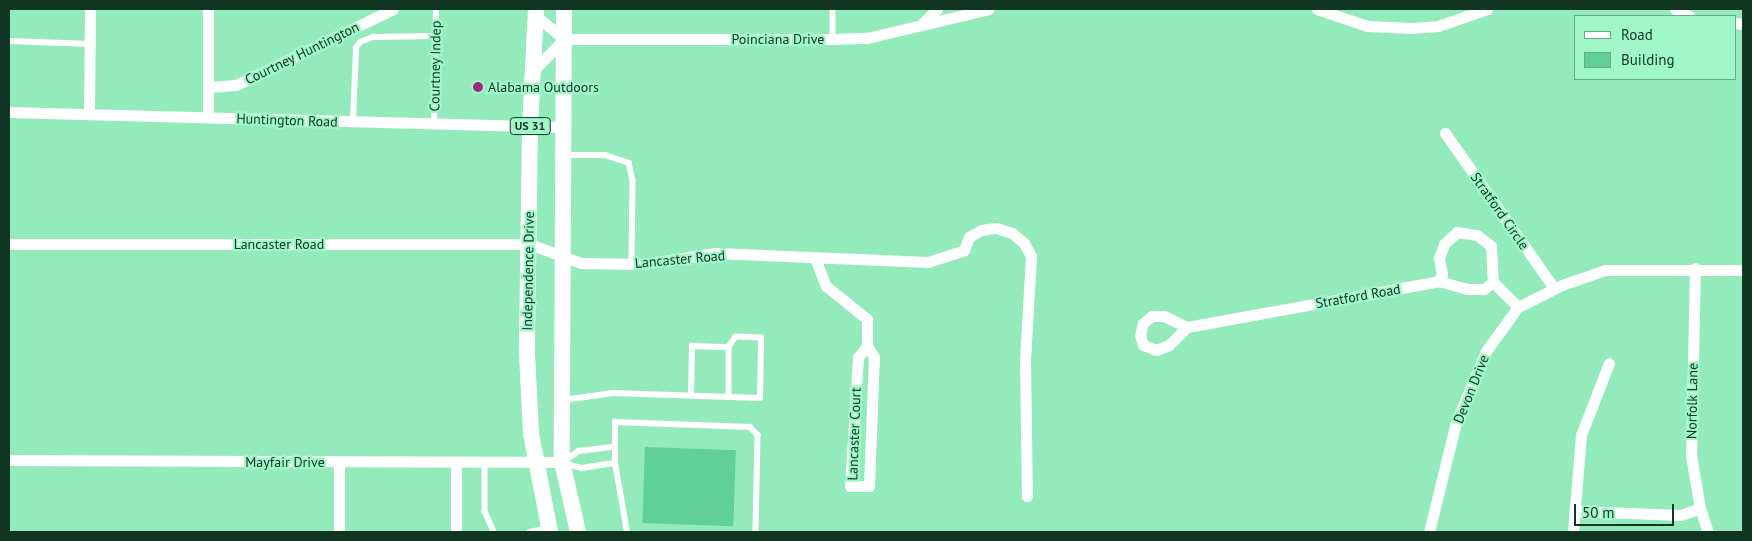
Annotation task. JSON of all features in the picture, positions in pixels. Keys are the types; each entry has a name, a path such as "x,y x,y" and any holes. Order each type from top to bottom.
{"main road":[{"name":"US 31","path":"564,9 565,128 562,256 562,462 578,532"},
{"name":"Independence Drive","path":"536,12 531,73 527,354 536,463 550,530"}],"street":[{"path":"89,114 90,9"},
{"path":"208,9 208,117"},
{"name":"Courtney Huntington","path":"208,87 236,85 393,9"},
{"path":"920,27 937,9"},
{"name":"Poinciana Drive","path":"564,39 867,38 920,27 989,9"},
{"path":"1317,9 1367,26 1410,28 1438,26 1488,9"},
{"path":"1675,9 1687,15"},
{"path":"531,73 564,39 536,12"},
{"name":"Huntington Road","path":"9,112 565,128"},
{"name":"Stratford Circle","path":"1445,134 1554,288"},
{"name":"Lancaster Road","path":"9,244 529,244 581,263 632,264 714,253 928,262 964,250 969,237 981,230 996,228 1012,233 1024,243 1031,256 1025,359 1027,496"},
{"name":"Stratford Circle","path":"1439,281 1442,274 1439,258 1444,244 1457,232 1477,235 1491,246 1493,282"},
{"name":"Lancaster Court","path":"815,258 826,286 867,319 867,346 874,357 869,486 850,486 858,357 867,346"},
{"name":"Devon Drive","path":"1429,532 1456,422 1486,351 1518,307 1554,288 1605,270 1695,268 1743,270"},
{"name":"Norfolk Lane","path":"1695,268 1691,455 1700,508 1708,532"},
{"name":"Stratford Road","path":"1188,327 1439,281 1468,289 1484,289 1493,282"},
{"path":"1493,282 1518,307"},
{"path":"1573,532 1581,434 1608,363"},
{"path":"854,411 872,412"},
{"name":"Mayfair Drive","path":"9,460 562,462"},
{"path":"339,462 339,532"},
{"path":"456,463 456,532"},
{"path":"1576,511 1681,515 1700,508"}],"lane":[{"name":"Courtney Indep","path":"434,124 436,9"},
{"path":"833,9 833,39"},
{"path":"353,122 356,48 360,42 373,37 435,36"},
{"path":"9,41 90,44"},
{"path":"564,155 604,155 626,160 631,166 633,180 632,264"},
{"path":"562,400 613,393 691,396 760,398 761,338 736,338 729,347 729,397"},
{"path":"691,396 692,346 729,347"},
{"path":"627,532 615,463 615,422 750,427 758,435 756,532"},
{"path":"562,462 579,451 614,447"},
{"path":"562,462 582,468 615,463"},
{"path":"485,463 485,511 494,532"},
{"path":"530,532 550,530"}],"building":[{"path":"645,447 736,450 733,526 642,523"}],"place":[{"name":"Alabama Outdoors","path":"478,87"}]}
